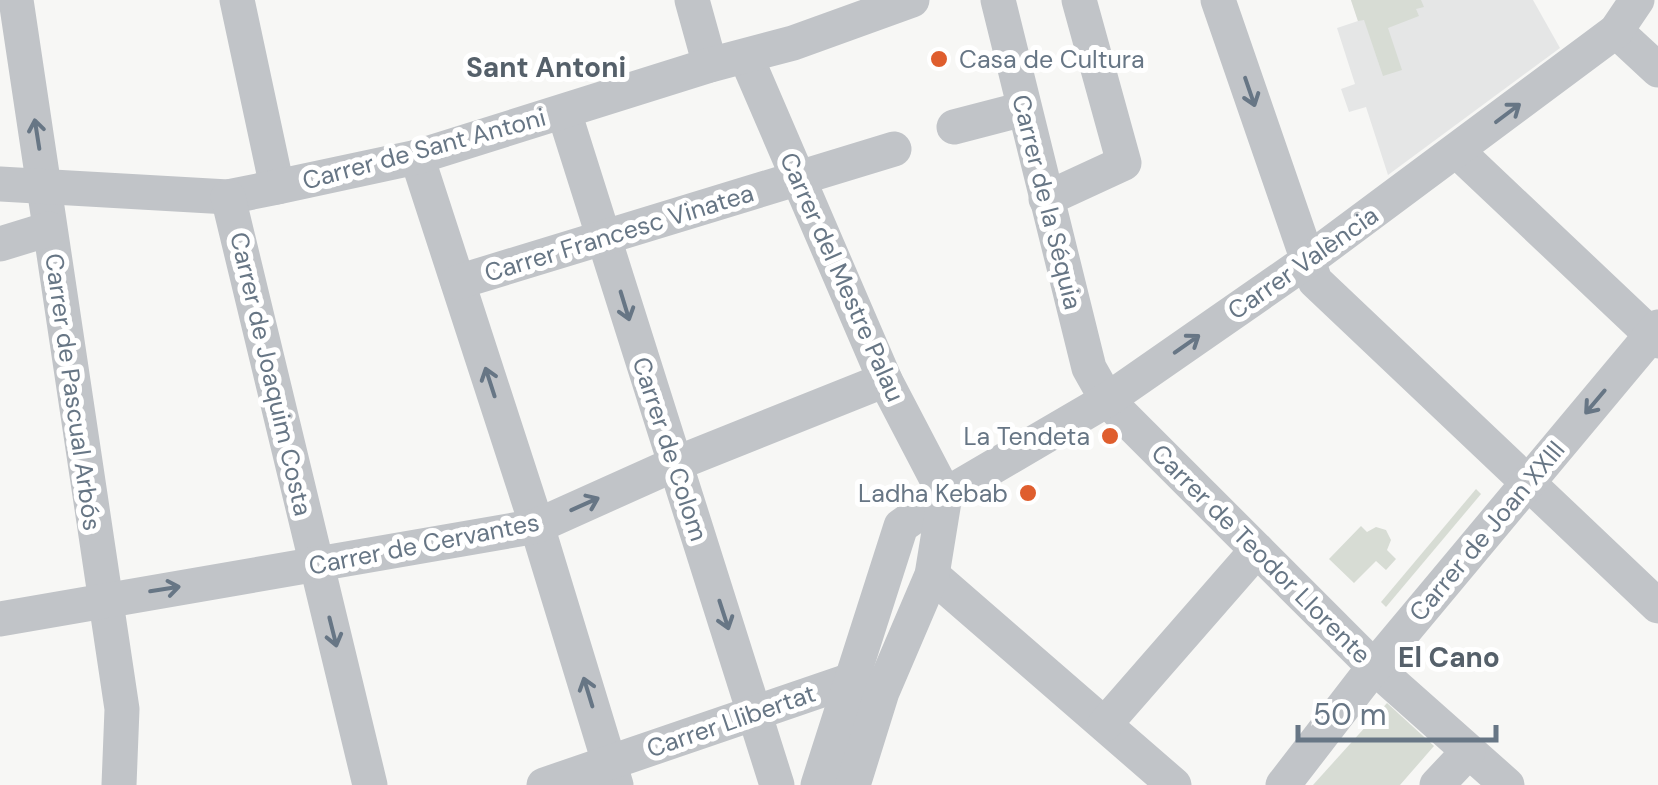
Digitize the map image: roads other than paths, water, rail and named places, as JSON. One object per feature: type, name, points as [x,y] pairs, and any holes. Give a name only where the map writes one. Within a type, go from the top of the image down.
[{"type":"street","name":"Carrer de Pascual Arbós","points":[[16,0],[122,709],[118,785]]},
{"type":"street","points":[[238,0],[277,187]]},
{"type":"street","points":[[692,0],[710,65]]},
{"type":"street","name":"Carrer de la Séquia","points":[[998,0],[1089,368],[1107,400]]},
{"type":"street","points":[[1046,199],[1124,163],[1079,0]]},
{"type":"street","points":[[1218,0],[1315,281],[1658,606]]},
{"type":"street","name":"Carrer València","points":[[818,785],[901,526],[945,495],[1107,400],[1307,262],[1616,30],[1636,0]]},
{"type":"street","name":"Carrer de Sant Antoni","points":[[0,184],[228,197],[417,157],[710,65],[793,44],[894,3]]},
{"type":"street","points":[[1616,30],[1658,70]]},
{"type":"street","name":"Carrer del Mestre Palau","points":[[746,57],[885,380],[945,495]]},
{"type":"street","points":[[954,127],[1022,109]]},
{"type":"street","name":"Carrer de Colom","points":[[564,112],[777,785]]},
{"type":"street","name":"Carrer Francesc Vinatea","points":[[458,282],[894,149]]},
{"type":"street","points":[[1456,152],[1656,334]]},
{"type":"street","points":[[417,157],[613,774]]},
{"type":"street","name":"Carrer de Joaquim Costa","points":[[228,197],[370,785]]},
{"type":"street","points":[[0,244],[49,229]]},
{"type":"street","name":"Carrer de Joan XXIII","points":[[1283,785],[1526,482],[1656,334]]},
{"type":"street","name":"Carrer de Cervantes","points":[[0,619],[537,526],[674,464],[885,380]]},
{"type":"street","name":"Carrer de Teodor Llorente","points":[[1107,400],[1374,667],[1507,785]]},
{"type":"street","points":[[853,785],[882,692],[932,575],[945,495]]},
{"type":"street","points":[[1106,724],[1257,550]]},
{"type":"street","points":[[932,575],[1174,785]]},
{"type":"street","name":"Carrer Llibertat","points":[[544,785],[613,774],[755,713],[850,680]]},
{"type":"street","points":[[1438,785],[1468,752]]},
{"type":"place","name":"Casa de Cultura","points":[[939,59]]},
{"type":"place","name":"La Tendeta","points":[[1110,436]]},
{"type":"place","name":"Ladha Kebab","points":[[1028,493]]},
{"type":"district","name":"Sant Antoni","points":[[546,67]]},
{"type":"district","name":"El Cano","points":[[1449,657]]}]
